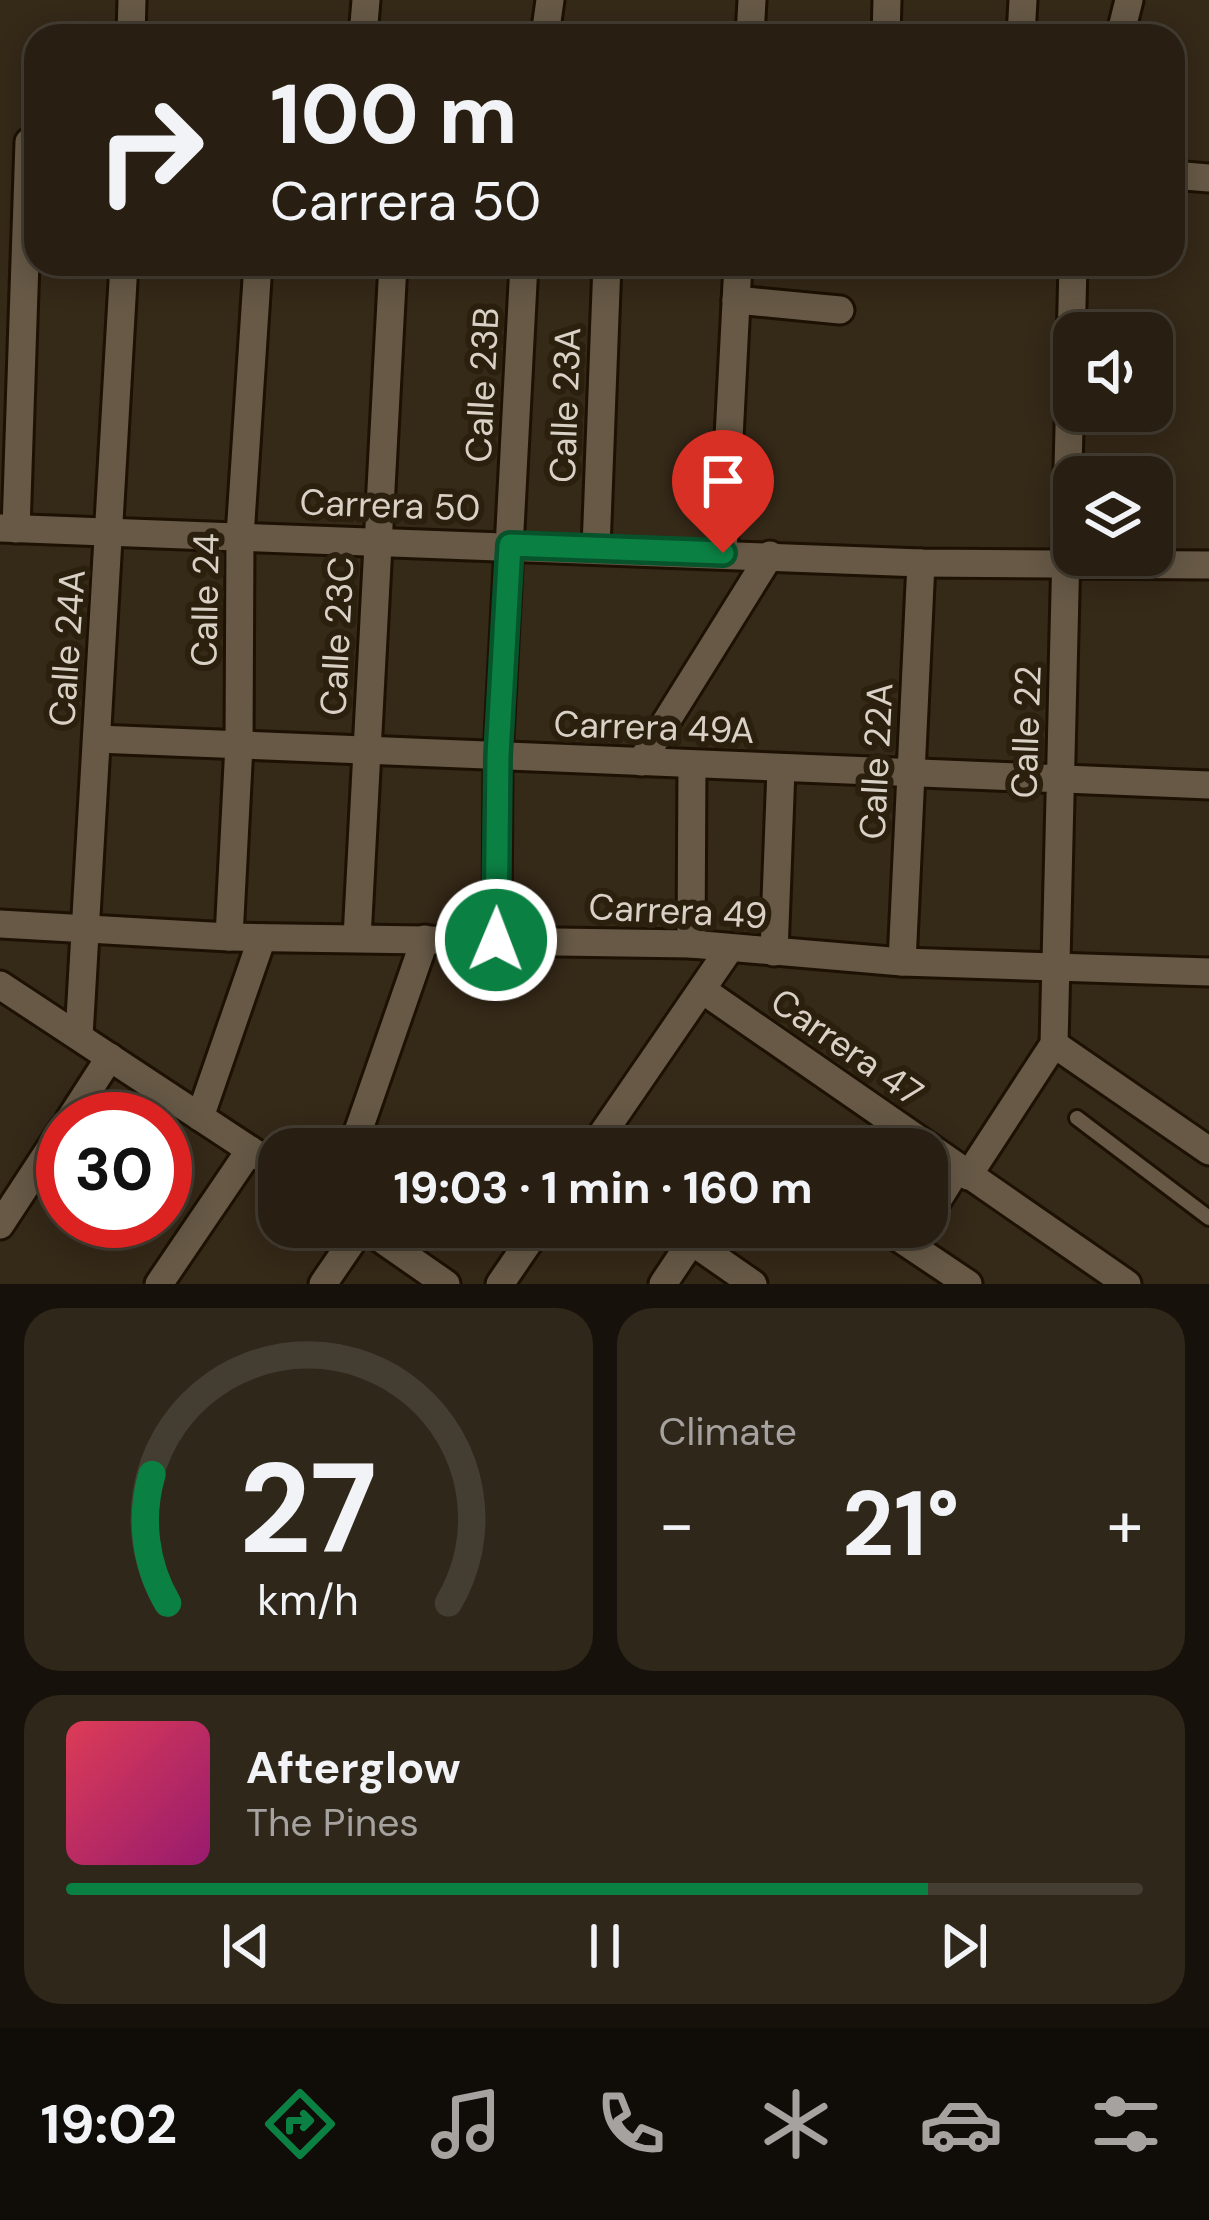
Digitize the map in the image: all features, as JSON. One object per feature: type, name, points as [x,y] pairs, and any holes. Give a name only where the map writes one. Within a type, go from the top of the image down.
[{"type":"street","points":[[8,528],[24,271]]},
{"type":"street","name":"Calle 24A","points":[[79,1036],[123,276]]},
{"type":"street","name":"Calle 24","points":[[229,937],[239,745],[240,536],[257,276]]},
{"type":"street","name":"Calle 23C","points":[[357,938],[392,276]]},
{"type":"street","name":"Calle 23B","points":[[496,940],[498,756],[523,276]]},
{"type":"street","name":"Calle 23A","points":[[596,548],[607,276]]},
{"type":"street","points":[[723,553],[737,276]]},
{"type":"street","name":"Calle 22","points":[[1069,456],[1073,276]]},
{"type":"street","points":[[736,300],[840,310]]},
{"type":"street","name":"Carrera 50","points":[[8,528],[1053,566]]},
{"type":"street","points":[[641,763],[770,555]]},
{"type":"street","name":"Calle 22A","points":[[902,962],[921,563]]},
{"type":"street","name":"Carrera 50","points":[[1173,566],[1209,566]]},
{"type":"street","name":"Calle 22","points":[[1054,1044],[1067,576]]},
{"type":"street","name":"Carrera 49A","points":[[97,739],[1209,785]]},
{"type":"street","points":[[692,764],[692,944]]},
{"type":"street","points":[[774,952],[782,769]]},
{"type":"street","name":"Carrera 49","points":[[0,924],[262,938],[692,944],[902,962],[1209,972]]},
{"type":"street","points":[[200,1117],[262,938]]},
{"type":"street","points":[[359,1128],[424,939]]},
{"type":"street","points":[[607,1128],[730,948]]},
{"type":"street","points":[[0,985],[258,1155]]},
{"type":"street","name":"Carrera 47","points":[[704,991],[1127,1284]]},
{"type":"street","points":[[948,1191],[1054,1044],[1209,1151]]},
{"type":"street","points":[[88,1092],[110,1058]]},
{"type":"street","points":[[160,1284],[250,1150]]},
{"type":"street","points":[[0,1225],[36,1170]]},
{"type":"street","points":[[323,1284],[348,1248]]},
{"type":"street","points":[[394,1248],[446,1284]]},
{"type":"street","points":[[500,1284],[525,1248]]},
{"type":"street","points":[[663,1284],[680,1248]]},
{"type":"street","points":[[708,1248],[753,1284]]},
{"type":"street","points":[[928,1248],[968,1284]]},
{"type":"lane","points":[[1077,1118],[1209,1218]]},
{"type":"route","points":[[496,940],[498,756],[510,545],[723,553]]}]
